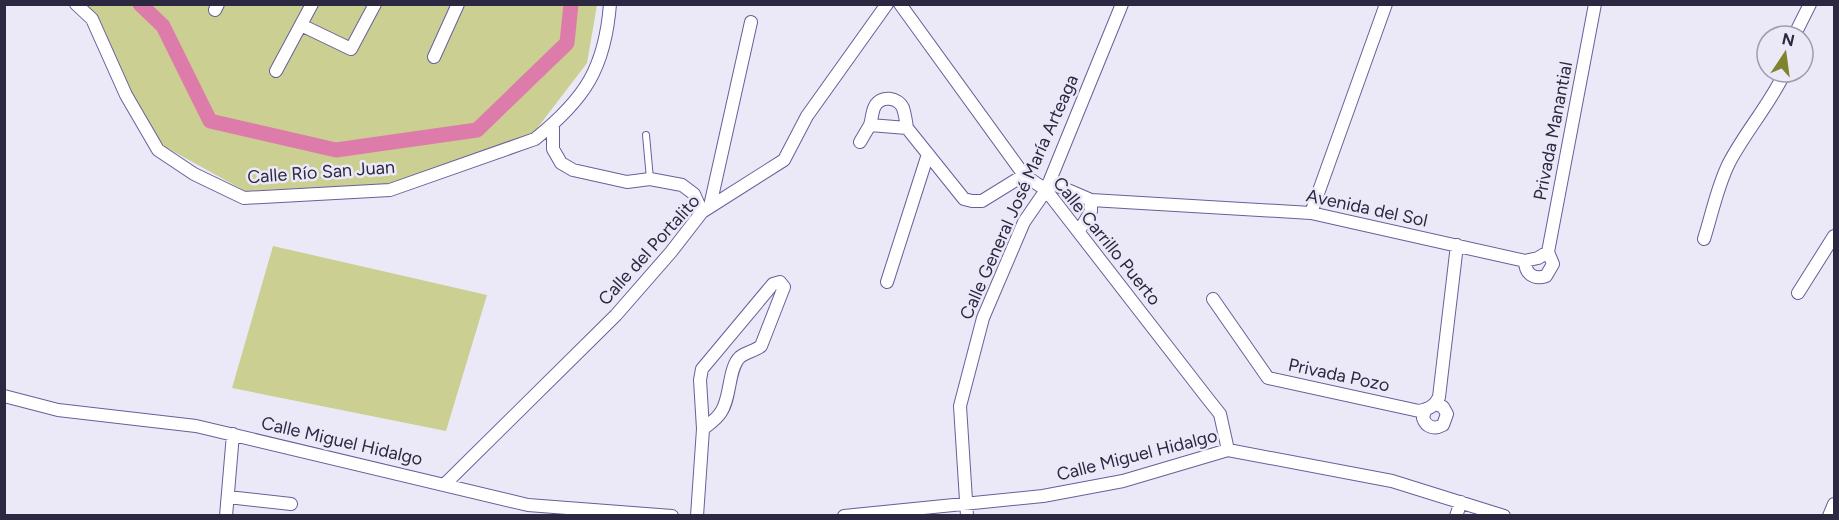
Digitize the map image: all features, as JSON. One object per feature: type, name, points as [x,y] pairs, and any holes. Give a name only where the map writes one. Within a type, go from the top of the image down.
[{"type":"street","name":"Calle Río San Juan","points":[[76,4],[92,19],[126,94],[158,150],[194,174],[244,198],[390,190],[535,139],[553,125],[587,86],[596,70],[608,32],[610,4]]},
{"type":"street","points":[[276,71],[312,4]]},
{"type":"street","points":[[301,25],[351,49],[375,4]]},
{"type":"street","points":[[434,57],[458,4]]},
{"type":"street","name":"Calle del Portalito","points":[[445,484],[616,315],[706,209],[784,160],[807,116],[887,4]]},
{"type":"street","name":"Calle Carrillo Puerto","points":[[900,4],[1024,174],[1047,186],[1220,414],[1228,450]]},
{"type":"street","name":"Calle General José María Arteaga","points":[[967,509],[960,406],[983,318],[1024,222],[1047,186],[1122,4]]},
{"type":"street","points":[[1311,213],[1386,4]]},
{"type":"street","name":"Privada Manantial","points":[[1537,257],[1595,4]]},
{"type":"street","points":[[1800,24],[1810,4]]},
{"type":"street","points":[[706,209],[751,22]]},
{"type":"street","points":[[1704,239],[1729,164],[1779,84]]},
{"type":"street","points":[[860,142],[870,125],[874,107],[881,100],[891,99],[896,100],[903,108],[907,128],[964,199],[982,201],[1024,174]]},
{"type":"street","points":[[553,125],[553,149],[561,163],[573,170],[627,182],[650,179],[682,185],[694,194],[706,209]]},
{"type":"street","points":[[870,125],[907,128]]},
{"type":"street","points":[[887,282],[928,154]]},
{"type":"street","name":"Avenida del Sol","points":[[1047,186],[1091,200],[1311,213],[1457,246],[1537,257]]},
{"type":"street","points":[[1079,231],[1091,211],[1091,200]]},
{"type":"street","points":[[1798,293],[1834,236]]},
{"type":"street","name":"Privada Pozo","points":[[1213,299],[1268,378],[1419,411],[1430,407],[1439,397],[1457,246]]},
{"type":"street","points":[[697,516],[703,429],[700,380],[702,369],[772,284],[780,282],[784,287],[762,346],[741,357],[736,364],[721,413],[703,429]]},
{"type":"street","name":"Calle Miguel Hidalgo","points":[[4,396],[58,410],[196,426],[528,505],[672,516]]},
{"type":"street","points":[[226,516],[232,434]]},
{"type":"street","name":"Calle Miguel Hidalgo","points":[[844,516],[967,509],[1043,496],[1123,481],[1228,450],[1392,481],[1504,516]]},
{"type":"street","points":[[228,497],[291,504]]},
{"type":"street","points":[[1456,516],[1461,502]]},
{"type":"street","points":[[1828,516],[1834,504]]},
{"type":"lane","points":[[646,135],[650,179]]},
{"type":"green space","points":[[84,5],[597,5],[587,63],[532,135],[392,184],[245,191],[160,144],[127,88]]},
{"type":"green space","points":[[273,246],[487,295],[446,431],[232,388]]},
{"type":"waterway","points":[[140,4],[163,26],[210,121],[336,150],[477,130],[567,43],[571,4]]}]
